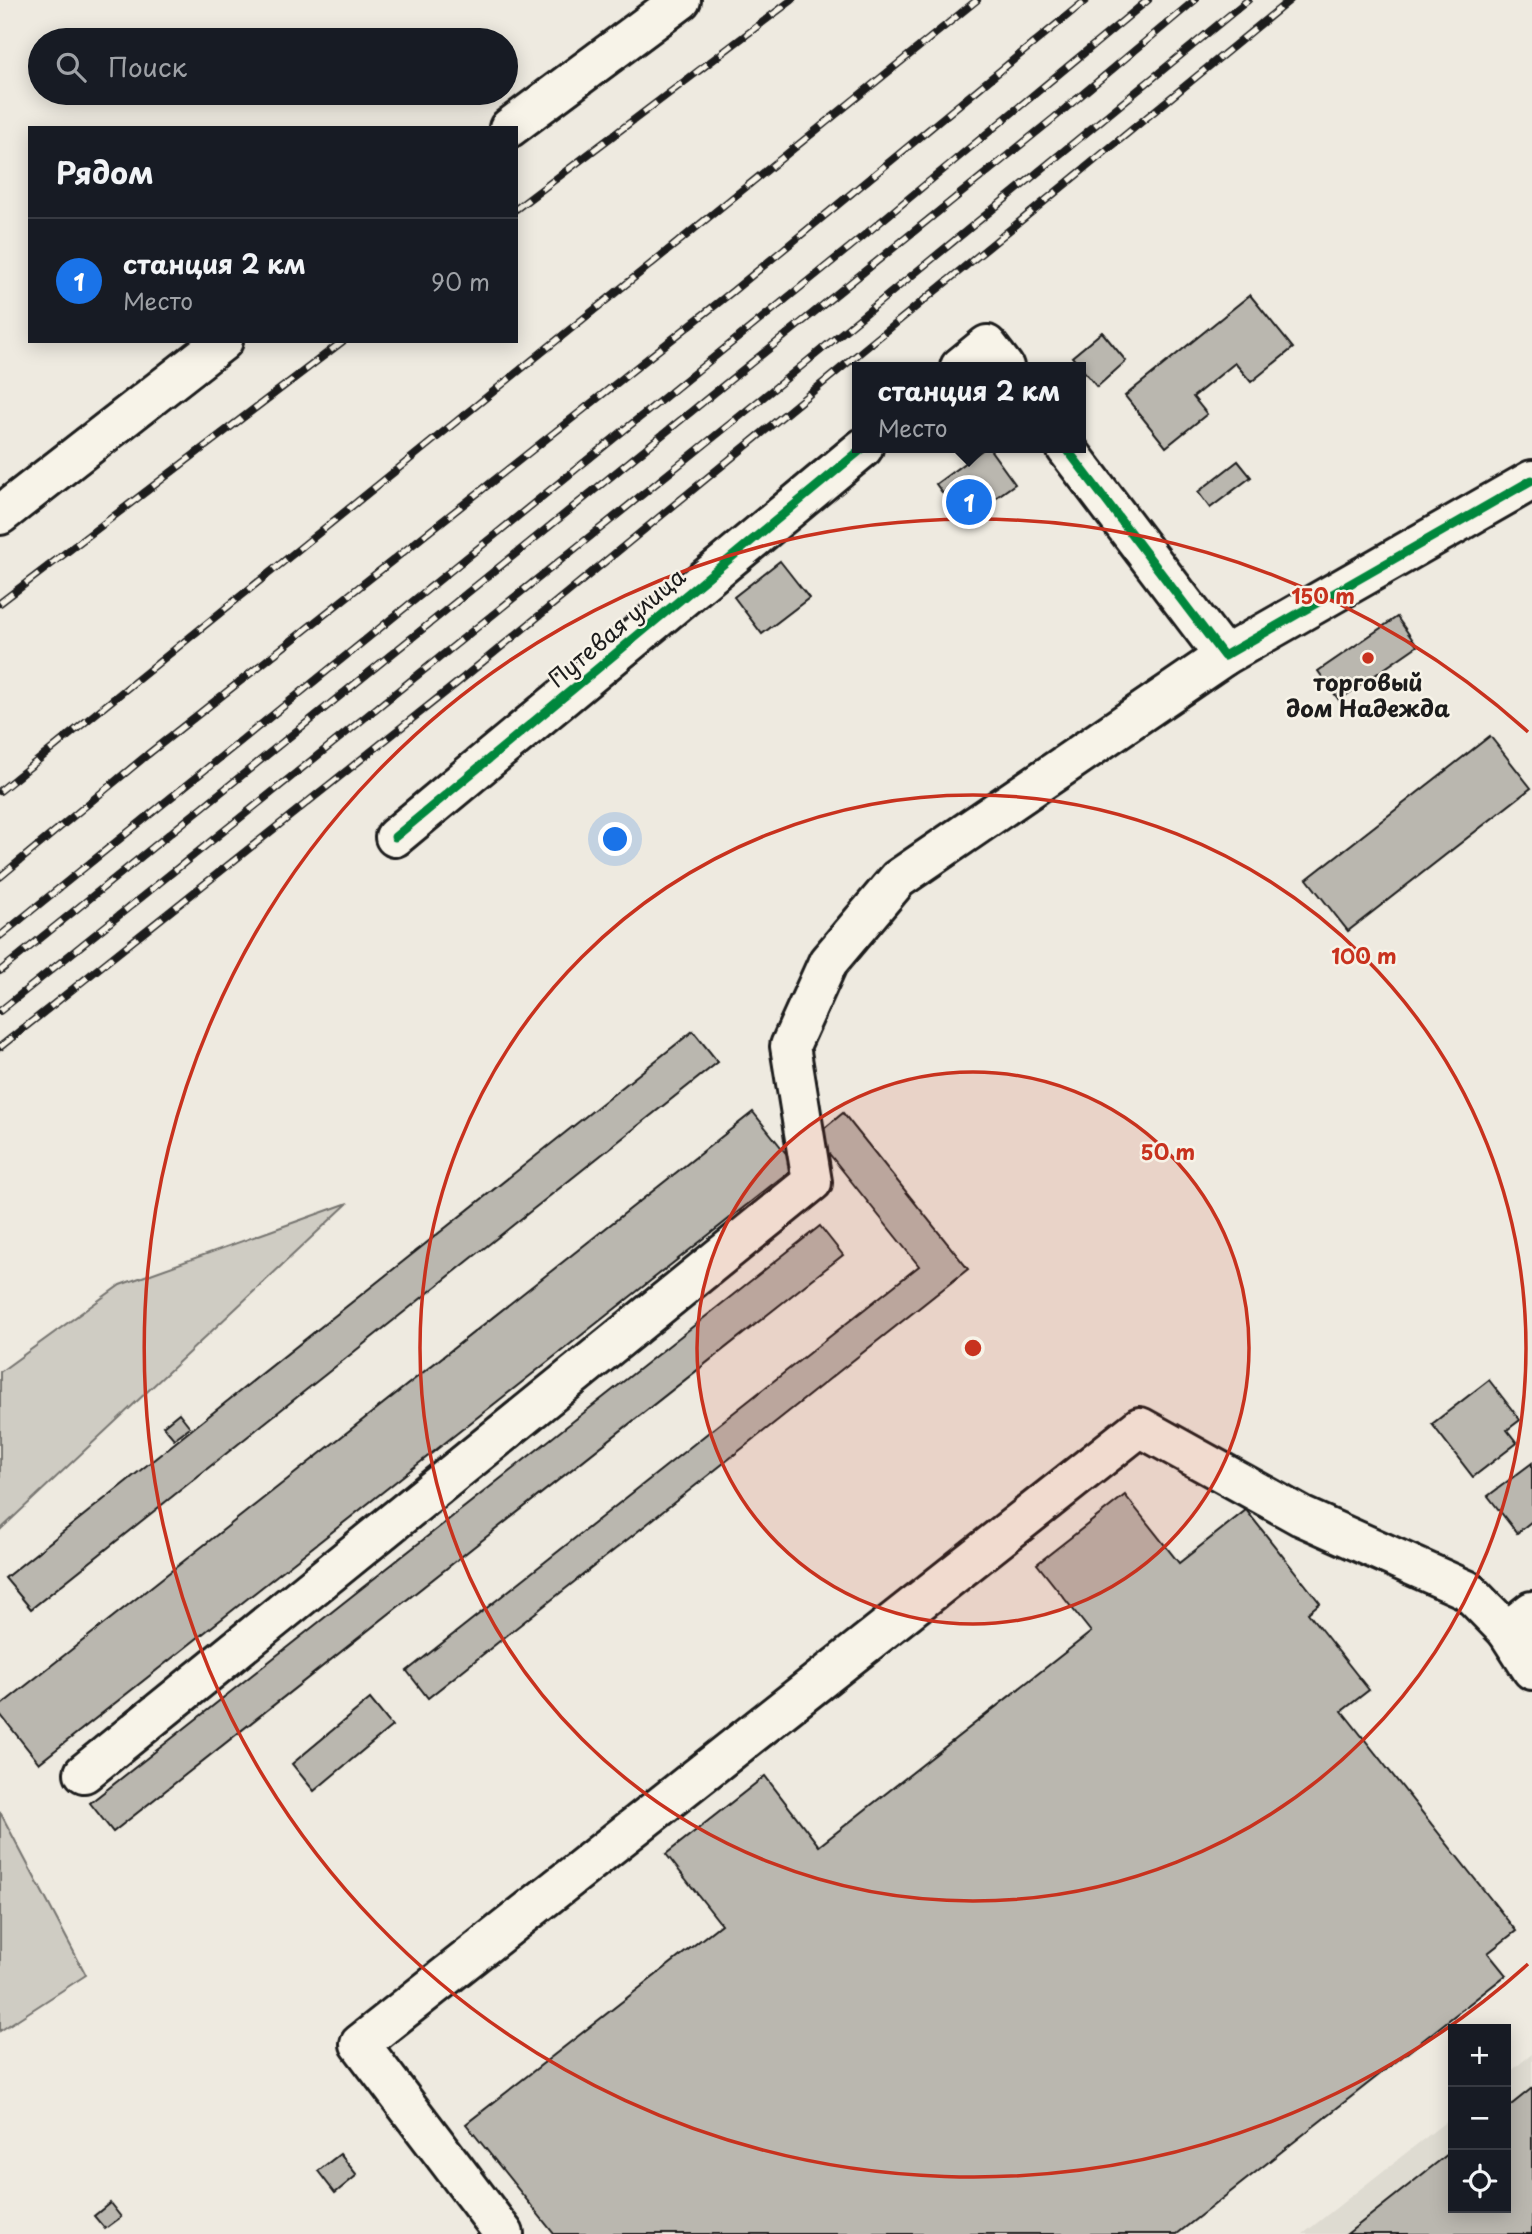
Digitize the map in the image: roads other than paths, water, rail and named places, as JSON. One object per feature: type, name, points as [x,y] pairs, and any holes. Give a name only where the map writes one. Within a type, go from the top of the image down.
[{"type":"street","points":[[512,126],[681,0]]},
{"type":"street","points":[[0,515],[220,343]]},
{"type":"street","points":[[966,362],[987,345],[1000,362]]},
{"type":"street","name":"Путевая улица","points":[[395,837],[857,453]]},
{"type":"street","points":[[1070,453],[1224,656]]},
{"type":"street","points":[[84,1773],[812,1182],[790,1046],[828,962],[898,879],[1224,656],[1532,480]]},
{"type":"street","points":[[504,2234],[360,2044],[1140,1427],[1301,1517],[1467,1590],[1519,1621],[1532,1670]]},
{"type":"railway","points":[[518,207],[792,0]]},
{"type":"railway","points":[[0,791],[977,0]]},
{"type":"railway","points":[[0,877],[147,755],[733,291],[1086,0]]},
{"type":"railway","points":[[0,936],[850,247],[1148,0]]},
{"type":"railway","points":[[0,971],[1054,118],[1195,0]]},
{"type":"railway","points":[[0,1011],[771,391],[1248,0]]},
{"type":"railway","points":[[0,1047],[457,683],[1290,0]]},
{"type":"railway","points":[[0,603],[340,343]]},
{"type":"place","name":"станция 2 км","points":[[969,502]]},
{"type":"place","name":"торговый дом Надежда","points":[[1368,658]]}]
